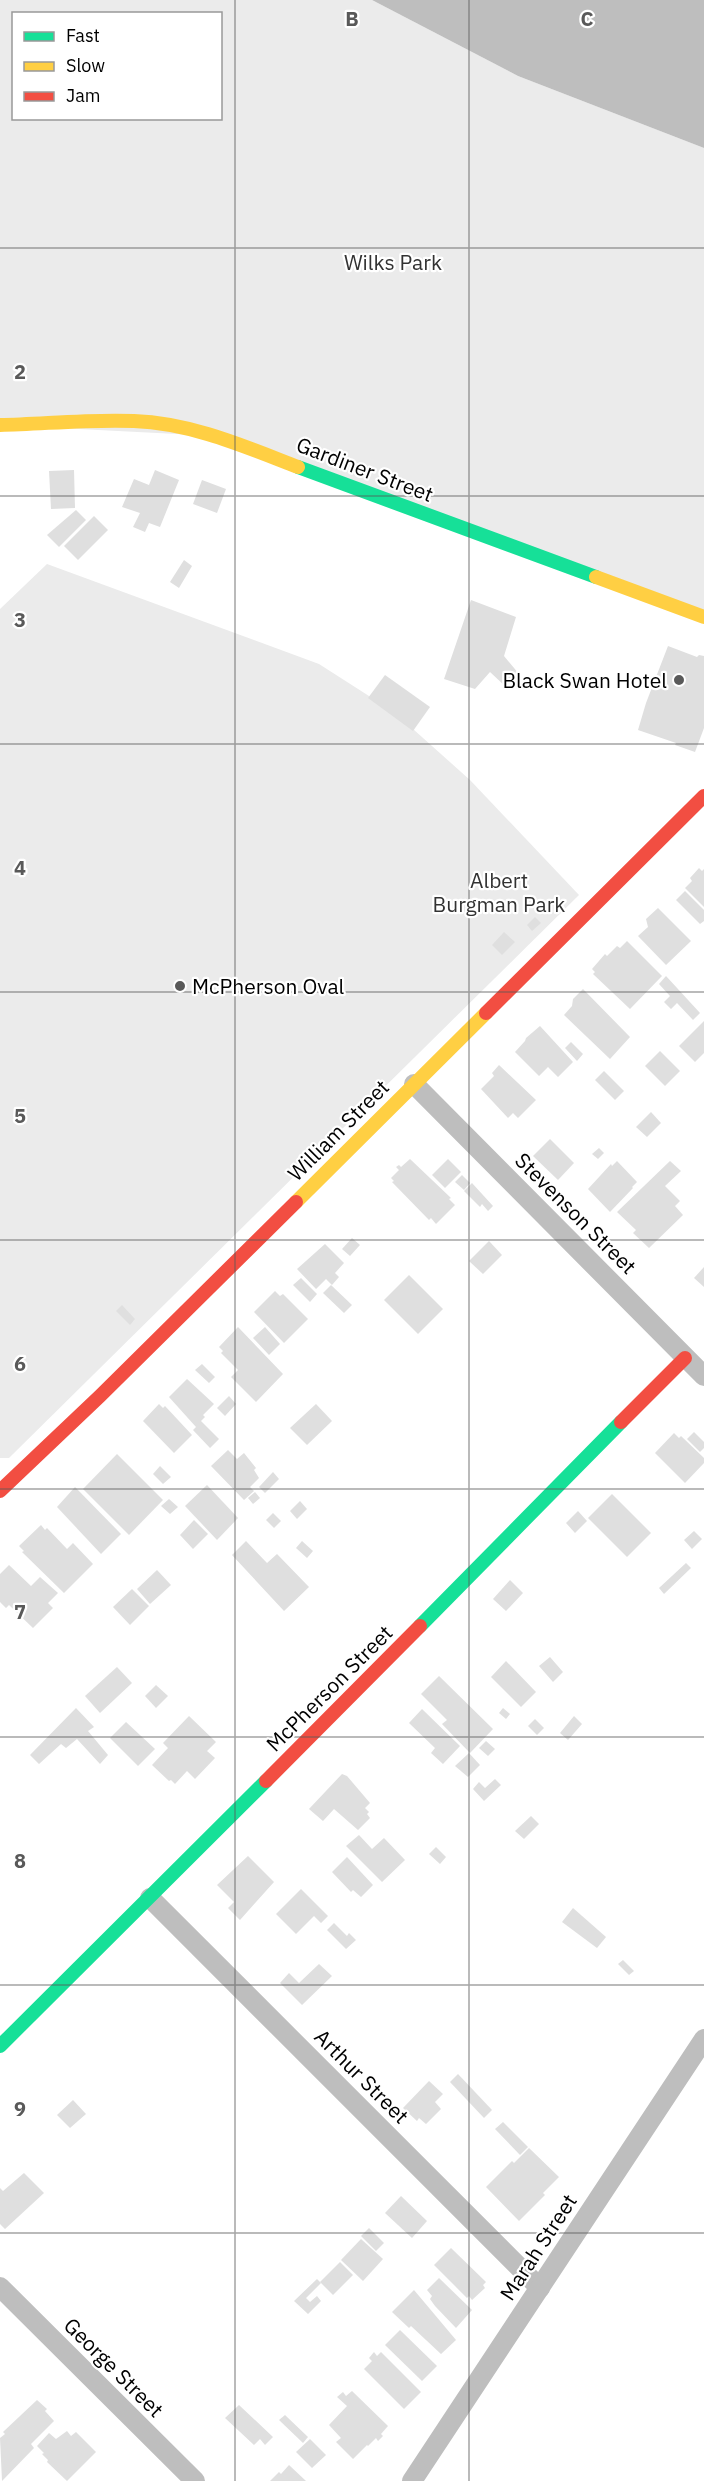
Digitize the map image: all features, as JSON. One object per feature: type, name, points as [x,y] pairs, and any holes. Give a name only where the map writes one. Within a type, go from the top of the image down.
[{"type":"street","name":"Gardiner Street","points":[[0,425],[135,422],[174,426],[216,436],[704,616]]},
{"type":"street","name":"William Street","points":[[0,1491],[100,1396],[704,796]]},
{"type":"street","name":"Stevenson Street","points":[[414,1084],[704,1376]]},
{"type":"street","name":"McPherson Street","points":[[0,2046],[686,1358]]},
{"type":"street","name":"Arthur Street","points":[[150,1898],[540,2288]]},
{"type":"street","name":"Marah Street","points":[[412,2481],[704,2039]]},
{"type":"street","name":"George Street","points":[[0,2287],[195,2481]]},
{"type":"green space","name":"Wilks Park","points":[[0,0],[372,0],[518,76],[704,148],[704,617],[216,436],[0,425]]},
{"type":"green space","name":"McPherson Oval","points":[[47,564],[319,664],[394,712],[470,780],[579,895],[9,1458],[0,1458],[0,609]]},
{"type":"shaded area","points":[[372,0],[704,0],[704,148],[518,76]]},
{"type":"building","points":[[74,470],[75,508],[51,509],[49,471]]},
{"type":"building","points":[[155,470],[179,480],[160,527],[149,523],[145,532],[133,527],[140,513],[122,507],[134,479],[149,485]]},
{"type":"building","points":[[202,480],[226,489],[217,513],[193,504]]},
{"type":"building","points":[[76,510],[86,520],[59,547],[47,535]]},
{"type":"building","points":[[94,516],[108,530],[78,560],[64,546]]},
{"type":"building","points":[[184,560],[192,566],[179,588],[170,582]]},
{"type":"building","points":[[471,600],[516,617],[504,656],[519,674],[506,687],[490,672],[475,689],[444,679]]},
{"type":"building","name":"Black Swan Hotel","points":[[668,646],[697,657],[704,656],[704,728],[695,752],[638,730]]},
{"type":"building","points":[[385,675],[430,707],[413,731],[368,698]]},
{"type":"building","points":[[699,868],[702,871],[704,869],[704,907],[685,888]]},
{"type":"building","points":[[685,891],[704,910],[704,921],[700,924],[676,900]]},
{"type":"building","points":[[658,908],[691,941],[666,965],[638,936],[648,927],[646,919]]},
{"type":"building","points":[[535,917],[541,923],[532,931],[527,925]]},
{"type":"building","points":[[504,932],[515,942],[502,955],[492,945]]},
{"type":"building","points":[[627,941],[662,976],[630,1009],[593,974],[595,972],[592,969],[605,954],[607,956],[617,946],[620,948]]},
{"type":"building","points":[[666,976],[700,1013],[693,1020],[677,1003],[671,1009],[664,1002],[670,996],[659,984]]},
{"type":"building","points":[[583,989],[630,1037],[610,1059],[564,1015],[572,1006],[573,999]]},
{"type":"building","points":[[704,1021],[704,1053],[695,1062],[679,1046]]},
{"type":"building","points":[[540,1026],[573,1062],[558,1077],[548,1067],[539,1076],[515,1052]]},
{"type":"building","points":[[571,1042],[583,1054],[577,1061],[565,1048]]},
{"type":"building","points":[[660,1051],[680,1071],[665,1086],[645,1066]]},
{"type":"building","points":[[499,1065],[536,1100],[518,1118],[513,1113],[508,1118],[481,1089],[494,1076],[492,1073]]},
{"type":"building","points":[[604,1071],[624,1091],[615,1100],[595,1080]]},
{"type":"building","points":[[651,1112],[661,1123],[647,1137],[636,1127]]},
{"type":"building","points":[[550,1139],[574,1163],[558,1180],[533,1156]]},
{"type":"building","points":[[599,1148],[604,1153],[598,1159],[592,1154]]},
{"type":"building","points":[[410,1159],[451,1198],[449,1199],[455,1205],[436,1224],[431,1218],[429,1220],[392,1182],[394,1181],[391,1178],[399,1170],[396,1167],[399,1165],[401,1167]]},
{"type":"building","points":[[448,1159],[461,1172],[445,1188],[432,1175]]},
{"type":"building","points":[[617,1161],[637,1182],[610,1212],[588,1189],[611,1164],[612,1166]]},
{"type":"building","points":[[670,1161],[681,1171],[665,1186],[680,1201],[675,1206],[683,1215],[649,1248],[633,1233],[636,1230],[617,1212]]},
{"type":"building","points":[[462,1175],[470,1183],[464,1190],[455,1182]]},
{"type":"building","points":[[472,1183],[493,1206],[488,1211],[482,1204],[480,1207],[464,1191]]},
{"type":"building","points":[[352,1238],[360,1245],[350,1256],[342,1249]]},
{"type":"building","points":[[489,1241],[502,1255],[483,1274],[469,1261]]},
{"type":"building","points":[[325,1244],[344,1263],[335,1273],[339,1277],[332,1285],[326,1279],[316,1289],[297,1269]]},
{"type":"building","points":[[704,1267],[704,1287],[694,1278]]},
{"type":"building","points":[[409,1275],[443,1309],[418,1334],[384,1300]]},
{"type":"building","points":[[301,1278],[317,1294],[310,1302],[293,1285]]},
{"type":"building","points":[[331,1285],[352,1305],[344,1313],[323,1293]]},
{"type":"building","points":[[275,1291],[280,1296],[283,1294],[308,1319],[284,1343],[254,1312]]},
{"type":"building","points":[[122,1305],[135,1319],[130,1325],[116,1311]]},
{"type":"building","points":[[238,1327],[283,1374],[256,1402],[231,1377],[238,1370],[221,1353],[223,1351],[219,1347]]},
{"type":"building","points":[[265,1327],[280,1344],[269,1355],[253,1338]]},
{"type":"building","points":[[202,1364],[215,1377],[209,1383],[195,1370]]},
{"type":"building","points":[[187,1379],[214,1404],[203,1415],[205,1417],[201,1421],[219,1439],[210,1448],[193,1430],[196,1427],[169,1397]]},
{"type":"building","points":[[229,1396],[236,1404],[225,1416],[217,1408]]},
{"type":"building","points":[[159,1404],[163,1408],[165,1406],[192,1435],[174,1453],[143,1421]]},
{"type":"building","points":[[316,1404],[332,1421],[307,1445],[290,1428]]},
{"type":"building","points":[[694,1432],[704,1442],[704,1448],[700,1452],[687,1439]]},
{"type":"building","points":[[674,1433],[679,1438],[681,1436],[704,1458],[704,1463],[685,1483],[655,1453]]},
{"type":"building","points":[[228,1450],[237,1459],[244,1453],[256,1468],[254,1470],[259,1478],[250,1487],[254,1491],[244,1500],[211,1466]]},
{"type":"building","points":[[117,1454],[163,1500],[129,1535],[83,1489]]},
{"type":"building","points":[[160,1466],[171,1477],[163,1484],[153,1474]]},
{"type":"building","points":[[273,1472],[279,1479],[265,1493],[259,1487]]},
{"type":"building","points":[[207,1485],[238,1518],[217,1540],[185,1506]]},
{"type":"building","points":[[75,1487],[121,1534],[101,1554],[57,1507]]},
{"type":"building","points":[[255,1492],[260,1498],[253,1504],[248,1498]]},
{"type":"building","points":[[612,1494],[651,1533],[627,1557],[588,1518]]},
{"type":"building","points":[[169,1499],[178,1507],[170,1514],[161,1506]]},
{"type":"building","points":[[300,1501],[307,1509],[297,1519],[290,1511]]},
{"type":"building","points":[[578,1511],[587,1521],[575,1533],[566,1523]]},
{"type":"building","points":[[273,1513],[281,1521],[274,1528],[266,1520]]},
{"type":"building","points":[[194,1520],[208,1534],[193,1549],[180,1535]]},
{"type":"building","points":[[41,1525],[45,1530],[47,1528],[67,1549],[73,1543],[93,1564],[64,1593],[22,1552],[24,1551],[19,1546]]},
{"type":"building","points":[[694,1531],[702,1539],[692,1549],[684,1540]]},
{"type":"building","points":[[246,1541],[267,1563],[277,1554],[309,1587],[284,1611],[232,1555]]},
{"type":"building","points":[[302,1541],[313,1551],[307,1558],[296,1548]]},
{"type":"building","points":[[686,1563],[691,1568],[664,1594],[659,1588]]},
{"type":"building","points":[[9,1565],[31,1586],[40,1577],[58,1593],[48,1603],[53,1608],[33,1628],[9,1605],[6,1608],[0,1602],[0,1574]]},
{"type":"building","points":[[157,1570],[171,1585],[150,1604],[137,1589]]},
{"type":"building","points":[[510,1580],[523,1593],[506,1611],[493,1599]]},
{"type":"building","points":[[132,1589],[149,1606],[130,1625],[113,1607]]},
{"type":"building","points":[[550,1657],[563,1672],[553,1682],[539,1666]]},
{"type":"building","points":[[506,1661],[536,1692],[521,1707],[491,1677]]},
{"type":"building","points":[[117,1667],[132,1683],[100,1713],[85,1696]]},
{"type":"building","points":[[439,1676],[493,1729],[470,1753],[442,1724],[447,1720],[421,1694]]},
{"type":"building","points":[[156,1685],[168,1696],[156,1708],[145,1696]]},
{"type":"building","points":[[76,1708],[94,1727],[88,1731],[108,1755],[100,1764],[77,1739],[66,1748],[61,1744],[39,1764],[30,1755]]},
{"type":"building","points":[[503,1708],[510,1714],[506,1719],[499,1713]]},
{"type":"building","points":[[422,1709],[460,1746],[443,1764],[431,1753],[435,1748],[409,1723]]},
{"type":"building","points":[[189,1716],[216,1742],[207,1751],[215,1758],[195,1779],[187,1771],[175,1784],[152,1765],[168,1748],[163,1743]]},
{"type":"building","points":[[574,1716],[582,1724],[568,1740],[560,1733]]},
{"type":"building","points":[[535,1719],[544,1728],[537,1735],[528,1726]]},
{"type":"building","points":[[126,1722],[155,1749],[138,1766],[110,1738]]},
{"type":"building","points":[[486,1741],[495,1749],[488,1756],[479,1748]]},
{"type":"building","points":[[469,1753],[480,1765],[468,1777],[455,1766]]},
{"type":"building","points":[[342,1774],[347,1776],[370,1803],[365,1808],[370,1818],[358,1830],[334,1809],[323,1821],[309,1809]]},
{"type":"building","points":[[495,1779],[501,1785],[484,1801],[473,1789],[479,1782],[485,1788]]},
{"type":"building","points":[[531,1816],[539,1824],[524,1839],[515,1831]]},
{"type":"building","points":[[359,1835],[372,1849],[384,1838],[405,1860],[382,1882],[346,1846]]},
{"type":"building","points":[[436,1847],[446,1857],[440,1864],[429,1854]]},
{"type":"building","points":[[248,1856],[274,1882],[240,1920],[228,1908],[234,1902],[217,1885]]},
{"type":"building","points":[[347,1857],[373,1885],[361,1897],[353,1890],[351,1892],[332,1872]]},
{"type":"building","points":[[301,1889],[328,1916],[321,1923],[314,1916],[296,1934],[276,1914]]},
{"type":"building","points":[[573,1908],[606,1937],[597,1948],[562,1922]]},
{"type":"building","points":[[334,1923],[347,1936],[349,1933],[356,1940],[346,1949],[327,1930]]},
{"type":"building","points":[[623,1960],[634,1971],[629,1975],[618,1964]]},
{"type":"building","points":[[319,1964],[332,1976],[302,2005],[280,1983],[289,1973],[299,1983]]},
{"type":"building","points":[[458,2074],[492,2110],[484,2118],[450,2082]]},
{"type":"building","points":[[429,2081],[443,2094],[435,2102],[441,2109],[426,2124],[419,2118],[417,2121],[403,2108]]},
{"type":"building","points":[[73,2100],[86,2114],[70,2128],[57,2115]]},
{"type":"building","points":[[503,2122],[528,2147],[520,2155],[495,2129]]},
{"type":"building","points":[[529,2148],[559,2177],[519,2221],[486,2187]]},
{"type":"building","points":[[24,2173],[44,2193],[5,2229],[0,2224],[0,2188],[3,2191]]},
{"type":"building","points":[[401,2196],[427,2221],[412,2238],[385,2213]]},
{"type":"building","points":[[369,2228],[384,2243],[376,2251],[361,2236]]},
{"type":"building","points":[[361,2239],[383,2259],[363,2281],[341,2260]]},
{"type":"building","points":[[451,2248],[486,2282],[483,2285],[485,2288],[472,2300],[469,2296],[467,2298],[434,2265]]},
{"type":"building","points":[[340,2262],[353,2275],[333,2295],[320,2282]]},
{"type":"building","points":[[439,2278],[472,2310],[456,2328],[430,2299],[432,2296],[427,2290]]},
{"type":"building","points":[[317,2279],[321,2283],[306,2298],[310,2302],[317,2296],[321,2301],[308,2314],[294,2301]]},
{"type":"building","points":[[414,2290],[456,2340],[441,2354],[392,2312]]},
{"type":"building","points":[[400,2330],[437,2366],[422,2381],[385,2345]]},
{"type":"building","points":[[374,2352],[377,2356],[381,2352],[421,2392],[404,2409],[364,2369],[372,2361],[369,2358]]},
{"type":"building","points":[[352,2391],[388,2426],[378,2441],[376,2438],[353,2459],[336,2442],[341,2438],[329,2425],[347,2406],[337,2397],[343,2392],[346,2396]]},
{"type":"building","points":[[37,2400],[47,2409],[45,2411],[54,2421],[31,2444],[34,2448],[2,2481],[0,2438],[5,2434],[3,2432]]},
{"type":"building","points":[[239,2405],[273,2437],[265,2445],[260,2439],[254,2445],[225,2418]]},
{"type":"building","points":[[285,2415],[308,2437],[303,2443],[279,2420]]},
{"type":"building","points":[[67,2431],[71,2436],[76,2432],[96,2452],[67,2481],[47,2462],[48,2460],[42,2454],[44,2453],[37,2446],[49,2433],[56,2439]]},
{"type":"building","points":[[310,2439],[326,2455],[312,2468],[296,2452]]},
{"type":"building","points":[[289,2465],[306,2481],[270,2481],[279,2472],[281,2474]]},
{"type":"traffic: fast","points":[[298,467],[596,577]]},
{"type":"traffic: fast","points":[[420,1626],[621,1422]]},
{"type":"traffic: fast","points":[[0,2046],[266,1781]]},
{"type":"traffic: slow","points":[[0,425],[101,421],[156,423],[218,437],[298,467]]},
{"type":"traffic: slow","points":[[596,577],[704,617]]},
{"type":"traffic: slow","points":[[296,1202],[486,1013]]},
{"type":"traffic: jam","points":[[486,1013],[704,796]]},
{"type":"traffic: jam","points":[[0,1491],[100,1396],[296,1202]]},
{"type":"traffic: jam","points":[[621,1422],[685,1358]]},
{"type":"traffic: jam","points":[[266,1781],[420,1626]]},
{"type":"place","name":"Black Swan Hotel","points":[[679,680]]},
{"type":"place","name":"McPherson Oval","points":[[180,986]]},
{"type":"park label","name":"Albert Burgman Park","points":[[499,892]]}]
